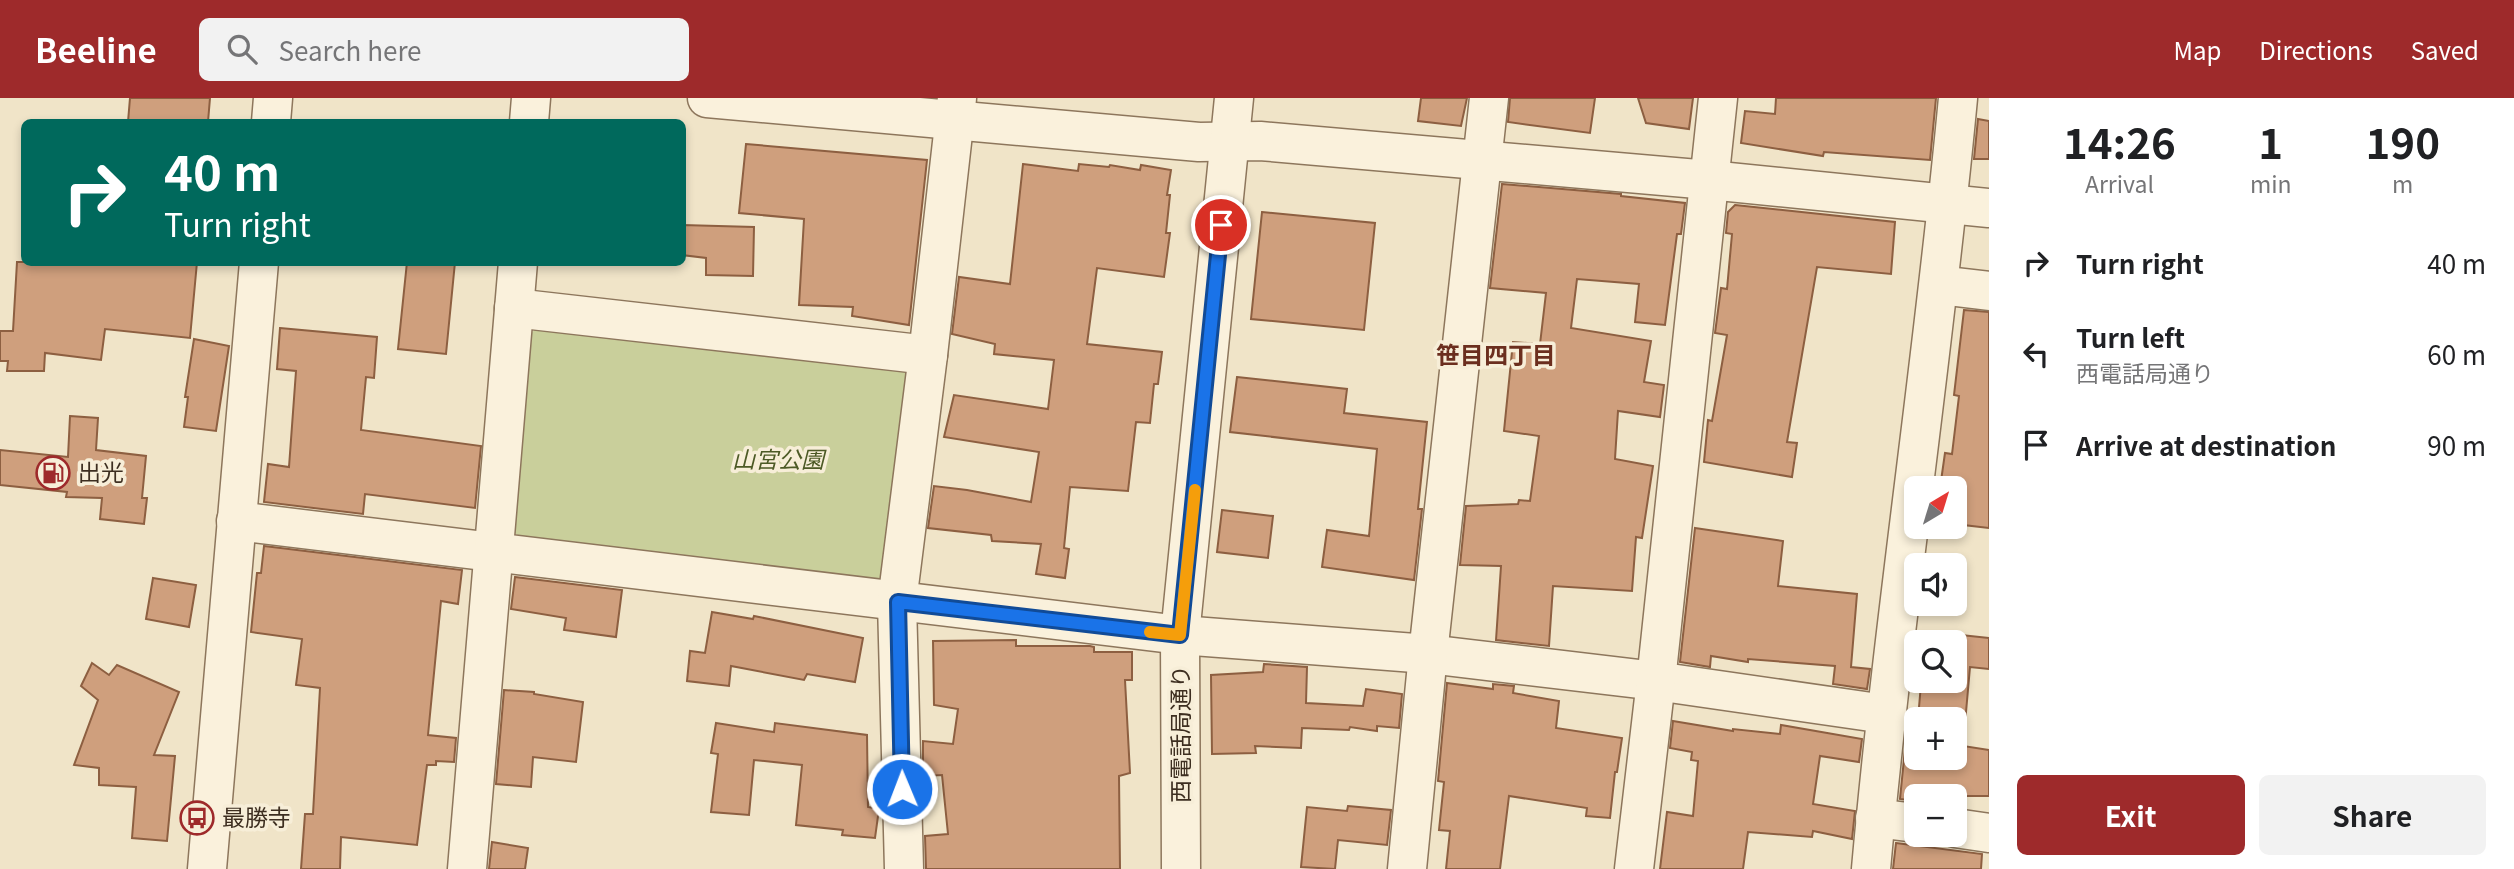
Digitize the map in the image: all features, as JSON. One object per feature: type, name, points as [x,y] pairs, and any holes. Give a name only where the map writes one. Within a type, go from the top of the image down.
[{"type":"street","points":[[271,119],[273,98]]},
{"type":"street","points":[[529,119],[531,98]]},
{"type":"street","points":[[707,98],[956,109],[1199,142],[1260,141],[1709,180],[1989,208]]},
{"type":"street","name":"西電話局通り","points":[[1181,869],[1180,635],[1234,98]]},
{"type":"street","points":[[1408,869],[1427,654],[1489,98]]},
{"type":"street","points":[[1634,869],[1657,681],[1718,98]]},
{"type":"street","points":[[1871,869],[1885,714],[1939,285],[1958,98]]},
{"type":"street","points":[[904,869],[898,602],[956,109]]},
{"type":"street","points":[[207,869],[259,266]]},
{"type":"street","points":[[467,869],[518,266]]},
{"type":"street","points":[[1939,285],[1989,291]]},
{"type":"street","points":[[514,308],[928,355]]},
{"type":"street","points":[[236,521],[1180,635],[1427,654],[1657,681],[1885,714]]},
{"type":"street","points":[[1875,818],[1904,822]]},
{"type":"street","points":[[1967,830],[1989,833]]},
{"type":"green space","name":"山宮公園","points":[[538,326],[911,371],[886,574],[875,585],[528,541],[511,531],[526,339]]},
{"type":"building","points":[[130,98],[210,98],[208,119],[128,119]]},
{"type":"building","points":[[1421,98],[1467,98],[1461,126],[1418,121]]},
{"type":"building","points":[[1510,98],[1595,98],[1590,133],[1508,122]]},
{"type":"building","points":[[1638,98],[1693,98],[1689,129],[1646,123]]},
{"type":"building","points":[[1776,98],[1936,98],[1930,160],[1824,152],[1823,156],[1741,143],[1745,111],[1775,114]]},
{"type":"building","points":[[1978,119],[1989,121],[1989,159],[1974,159]]},
{"type":"building","points":[[746,144],[927,160],[909,325],[852,316],[853,307],[799,305],[804,219],[739,213]]},
{"type":"building","points":[[1023,164],[1078,171],[1079,164],[1140,170],[1141,165],[1171,170],[1166,233],[1170,233],[1164,277],[1097,268],[1087,344],[1162,352],[1158,384],[1154,384],[1150,423],[1136,422],[1128,491],[1070,487],[1064,548],[1069,549],[1065,578],[1036,574],[1041,544],[992,541],[991,535],[928,528],[934,486],[1031,502],[1039,452],[944,437],[954,395],[1048,409],[1054,360],[994,354],[995,344],[952,334],[959,277],[1010,284]]},
{"type":"building","points":[[1502,184],[1621,194],[1685,203],[1681,234],[1677,234],[1665,325],[1635,322],[1639,284],[1577,279],[1571,328],[1651,341],[1644,382],[1664,385],[1660,417],[1618,411],[1615,459],[1653,466],[1642,538],[1636,537],[1632,591],[1553,586],[1549,646],[1496,640],[1501,566],[1460,565],[1466,506],[1530,501],[1539,436],[1504,431],[1513,342],[1540,344],[1546,293],[1490,288]]},
{"type":"building","points":[[1735,205],[1895,222],[1891,274],[1817,267],[1787,442],[1797,443],[1792,477],[1704,462],[1708,420],[1712,421],[1727,335],[1715,333],[1721,288],[1727,289],[1732,234],[1726,233],[1728,212]]},
{"type":"building","points":[[1262,212],[1375,223],[1364,330],[1251,319]]},
{"type":"building","points":[[686,225],[754,227],[753,276],[706,275],[706,258],[686,256]]},
{"type":"building","points":[[17,262],[21,262],[21,266],[197,266],[190,338],[105,329],[101,360],[45,353],[44,371],[7,371],[8,361],[0,361],[0,331],[13,331]]},
{"type":"building","points":[[407,266],[455,266],[446,354],[398,349]]},
{"type":"building","points":[[1964,310],[1989,312],[1989,528],[1967,525],[1967,476],[1942,476],[1945,453],[1952,454],[1959,396],[1954,395]]},
{"type":"building","points":[[280,328],[377,337],[374,378],[366,377],[361,430],[481,446],[475,508],[365,494],[363,514],[264,502],[268,464],[289,467],[296,371],[277,369]]},
{"type":"building","points":[[194,339],[229,346],[216,431],[184,427],[188,397],[185,397]]},
{"type":"building","points":[[1237,377],[1347,389],[1344,413],[1427,422],[1418,509],[1422,509],[1414,580],[1322,567],[1327,530],[1369,536],[1377,449],[1230,432]]},
{"type":"building","points":[[70,416],[98,418],[96,450],[146,456],[142,498],[147,498],[144,524],[100,519],[102,498],[66,497],[67,492],[0,485],[0,450],[68,457]]},
{"type":"building","points":[[1222,510],[1273,516],[1268,558],[1217,552]]},
{"type":"building","points":[[1695,528],[1783,541],[1778,586],[1857,594],[1851,667],[1870,669],[1867,689],[1833,684],[1835,666],[1748,659],[1748,662],[1711,656],[1710,667],[1680,662]]},
{"type":"building","points":[[264,546],[462,570],[458,604],[441,601],[428,735],[456,738],[454,762],[436,761],[436,765],[427,765],[417,845],[341,837],[340,869],[301,869],[305,814],[313,814],[320,688],[296,685],[302,639],[251,632],[257,573],[261,573]]},
{"type":"building","points":[[515,577],[622,590],[616,637],[564,630],[566,618],[511,609]]},
{"type":"building","points":[[153,578],[196,585],[189,627],[146,619]]},
{"type":"building","points":[[712,612],[753,619],[754,616],[863,638],[855,682],[807,674],[804,680],[731,666],[729,686],[687,681],[690,651],[705,653]]},
{"type":"building","points":[[1967,636],[1989,638],[1989,669],[1970,667],[1966,707],[1919,707],[1920,693],[1967,693]]},
{"type":"building","points":[[1016,640],[1016,646],[1090,646],[1094,647],[1094,652],[1132,652],[1132,680],[1125,680],[1130,773],[1119,776],[1120,869],[926,869],[925,836],[948,834],[942,775],[923,776],[923,741],[953,744],[958,709],[934,705],[933,641]]},
{"type":"building","points":[[92,663],[109,675],[117,665],[179,692],[154,755],[175,756],[167,841],[132,838],[136,787],[99,785],[99,768],[74,765],[98,700],[81,686]]},
{"type":"building","points":[[1264,664],[1307,667],[1306,703],[1363,706],[1366,689],[1402,694],[1399,728],[1377,726],[1377,731],[1350,727],[1349,730],[1302,728],[1301,748],[1255,746],[1256,753],[1212,754],[1211,675],[1263,672]]},
{"type":"building","points":[[1447,683],[1493,689],[1493,684],[1514,686],[1513,693],[1559,701],[1556,728],[1622,738],[1610,818],[1586,816],[1587,808],[1509,796],[1500,869],[1446,869],[1450,831],[1439,830],[1444,782],[1438,781]]},
{"type":"building","points":[[504,690],[534,692],[583,702],[576,762],[533,757],[531,787],[496,784]]},
{"type":"building","points":[[1673,721],[1733,731],[1780,734],[1781,725],[1862,739],[1859,762],[1820,756],[1813,804],[1855,811],[1852,839],[1813,831],[1812,837],[1748,832],[1743,869],[1660,869],[1667,812],[1693,816],[1698,761],[1691,760],[1692,752],[1670,748]]},
{"type":"building","points":[[716,723],[774,732],[775,723],[867,735],[868,807],[879,809],[875,838],[842,835],[843,830],[796,825],[802,765],[754,760],[749,815],[711,812],[718,754],[711,753]]},
{"type":"building","points":[[1967,747],[1989,750],[1989,796],[1967,796],[1967,784],[1904,784],[1904,800],[1900,799],[1904,759],[1904,770],[1967,770]]},
{"type":"building","points":[[1348,806],[1391,810],[1387,845],[1338,840],[1335,869],[1301,867],[1307,807],[1347,811]]},
{"type":"building","points":[[492,842],[528,848],[525,869],[489,869]]},
{"type":"building","points":[[1896,843],[1904,844],[1904,847],[1982,854],[1981,869],[1893,869]]},
{"type":"slow traffic","points":[[1150,632],[1180,635],[1195,490]]},
{"type":"place","name":"出光","points":[[53,473]]},
{"type":"place","name":"最勝寺","points":[[197,818]]},
{"type":"district","name":"笹目四丁目","points":[[1496,356]]},
{"type":"route","points":[[902,789],[898,602],[1180,635],[1221,225]]}]
